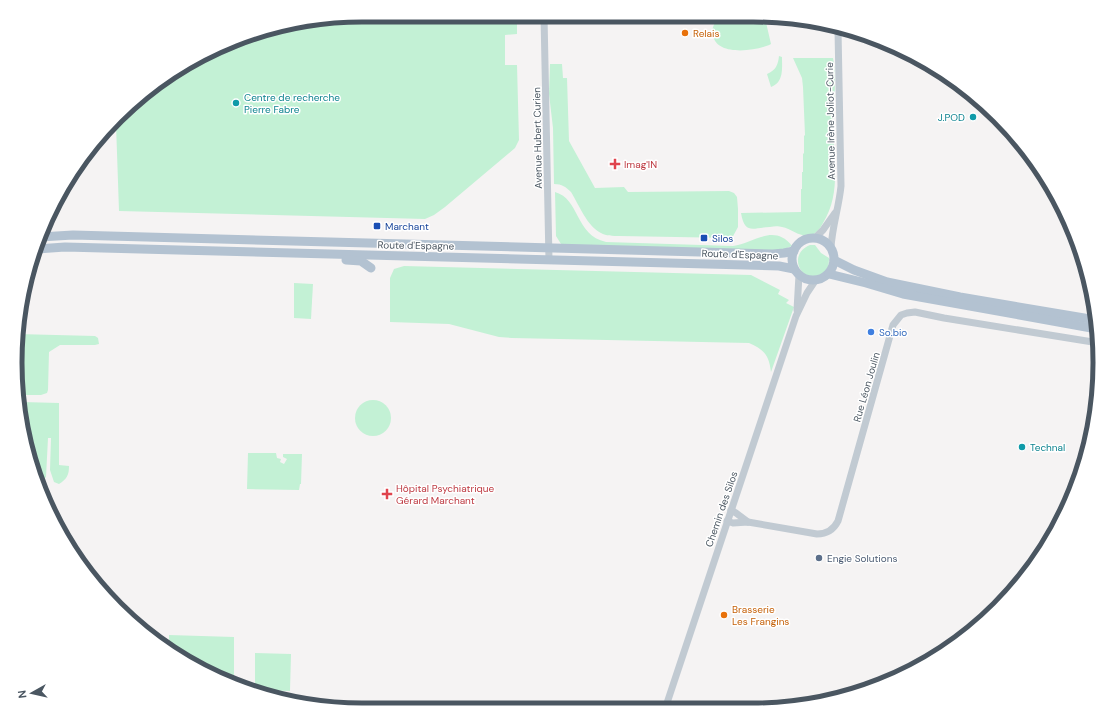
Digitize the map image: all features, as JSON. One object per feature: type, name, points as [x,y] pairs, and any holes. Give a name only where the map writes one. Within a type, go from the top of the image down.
[{"type":"main road","name":"Route d'Espagne","points":[[47,236],[73,235],[774,254],[794,251]]},
{"type":"main road","points":[[815,238],[821,240],[831,248],[834,260],[833,268],[829,274],[823,278],[815,281],[806,280],[797,272],[792,263],[794,251],[798,244],[806,239],[815,238]]},
{"type":"main road","name":"Route d'Espagne","points":[[42,249],[65,247],[780,266],[797,272]]},
{"type":"main road","points":[[301,254],[330,259],[361,261],[371,268]]},
{"type":"main road","points":[[834,260],[854,270],[887,282],[960,297],[1090,319]]},
{"type":"main road","points":[[829,274],[903,294],[1091,328]]},
{"type":"street","name":"Avenue Hubert Curien","points":[[544,22],[549,260]]},
{"type":"street","name":"Avenue Irène Joliot-Curie","points":[[831,248],[832,234],[841,186],[838,33]]},
{"type":"street","name":"Avenue Irène Joliot-Curie","points":[[815,238],[836,212]]},
{"type":"street","name":"Chemin des Silos","points":[[796,316],[797,272]]},
{"type":"street","name":"Chemin des Silos","points":[[667,703],[796,316],[807,293],[815,281]]},
{"type":"street","name":"Rue Léon Joulin","points":[[727,521],[733,523],[748,522],[817,534],[823,534],[835,526],[838,521],[894,325],[902,315],[915,312],[1092,342]]},
{"type":"street","name":"Rue Léon Joulin","points":[[731,510],[736,512],[748,522]]},
{"type":"green space","points":[[362,22],[517,22],[517,34],[505,35],[505,65],[517,65],[519,140],[515,148],[434,215],[425,219],[119,211],[116,128],[138,106],[155,92],[173,79],[212,57],[253,40],[318,25]]},
{"type":"green space","points":[[716,22],[766,23],[771,44],[765,47],[748,50],[722,47],[716,42],[713,35]]},
{"type":"green space","points":[[779,56],[782,57],[781,75],[778,82],[771,87],[767,74],[773,71],[776,67]]},
{"type":"green space","points":[[793,58],[833,58],[834,66],[835,81],[833,132],[835,185],[829,211],[818,230],[810,236],[805,236],[779,226],[755,229],[748,228],[745,225],[741,213],[801,212],[805,135],[803,87],[802,78]]},
{"type":"green space","points":[[550,64],[562,64],[563,78],[567,78],[569,141],[595,188],[624,187],[628,192],[729,191],[734,193],[737,197],[738,209],[738,227],[732,238],[612,236],[603,234],[596,230],[587,220],[571,192],[564,186],[554,184],[553,128],[549,94]]},
{"type":"green space","points":[[555,192],[563,196],[569,202],[588,232],[596,238],[606,242],[733,246],[771,235],[785,239],[792,246],[780,251],[561,244],[556,236]]},
{"type":"green space","points":[[810,245],[815,245],[821,253],[829,258],[827,270],[821,275],[814,277],[803,273],[799,268],[798,262],[799,255]]},
{"type":"green space","points":[[404,266],[751,275],[780,290],[778,294],[789,300],[786,303],[794,307],[771,372],[769,362],[765,354],[759,348],[749,343],[512,338],[499,337],[449,324],[390,322],[390,278],[394,269]]},
{"type":"green space","points":[[294,283],[313,284],[311,319],[294,318]]},
{"type":"green space","points":[[24,334],[95,336],[98,338],[99,344],[60,345],[49,352],[48,390],[47,393],[41,395],[24,395],[22,362]]},
{"type":"green space","points":[[377,400],[386,405],[390,411],[390,425],[386,431],[377,436],[369,436],[360,431],[356,425],[355,414],[360,405],[366,401]]},
{"type":"green space","points":[[25,402],[59,403],[59,465],[69,466],[69,472],[64,480],[59,484],[54,482],[50,470],[51,438],[48,438],[46,477],[43,479],[40,472],[29,429]]},
{"type":"green space","points":[[248,453],[276,453],[277,458],[281,459],[280,462],[284,464],[287,459],[283,457],[283,454],[302,454],[301,484],[299,490],[247,489]]},
{"type":"green space","points":[[169,635],[234,637],[234,678],[212,668],[169,643]]},
{"type":"green space","points":[[255,653],[291,654],[290,691],[272,690],[255,686]]},
{"type":"place","name":"Relais","points":[[685,33]]},
{"type":"place","name":"Centre de recherche Pierre Fabre","points":[[236,103]]},
{"type":"place","name":"J.POD","points":[[973,117]]},
{"type":"place","name":"Imag'IN","points":[[615,164]]},
{"type":"place","name":"Marchant","points":[[377,226]]},
{"type":"place","name":"Silos","points":[[704,238]]},
{"type":"place","name":"So.bio","points":[[871,332]]},
{"type":"place","name":"Technal","points":[[1022,447]]},
{"type":"place","name":"Hôpital Psychiatrique Gérard Marchant","points":[[387,494]]},
{"type":"place","name":"Engie Solutions","points":[[819,558]]},
{"type":"place","name":"Brasserie Les Frangins","points":[[724,615]]}]
